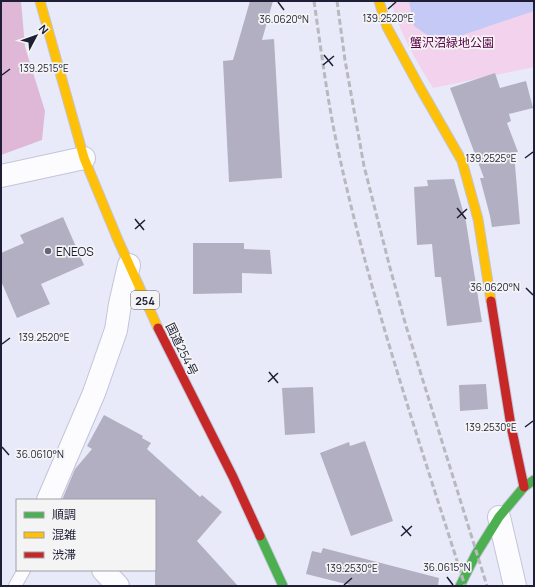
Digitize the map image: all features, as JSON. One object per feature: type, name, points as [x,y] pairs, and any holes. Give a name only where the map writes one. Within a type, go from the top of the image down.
[{"type":"main road","name":"国道254号","points":[[40,1],[84,158],[118,240],[165,343],[233,477],[283,586]]},
{"type":"main road","points":[[379,1],[387,27],[462,161],[478,219],[511,426],[524,487]]},
{"type":"main road","points":[[460,586],[476,554],[499,517],[524,487],[534,480]]},
{"type":"street","points":[[1,176],[84,158]]},
{"type":"street","points":[[48,499],[94,393],[114,337],[129,265]]},
{"type":"street","points":[[499,517],[515,586]]},
{"type":"street","points":[[104,571],[118,586]]},
{"type":"lane","points":[[15,586],[23,571]]},
{"type":"green space","name":"蟹沢沼緑地公園","points":[[391,1],[534,1],[534,67],[433,88],[414,57],[403,35]]},
{"type":"shaded area","points":[[1,1],[21,1],[25,47],[45,111],[42,140],[1,155]]},
{"type":"water","points":[[409,1],[534,1],[534,11],[439,43],[414,26]]},
{"type":"building","points":[[250,1],[273,1],[262,40],[274,39],[282,178],[229,182],[223,61],[233,60]]},
{"type":"building","points":[[495,73],[500,88],[526,81],[533,108],[509,114],[511,121],[507,123],[518,152],[514,153],[520,224],[492,227],[480,178],[484,178],[450,88]]},
{"type":"building","points":[[454,179],[466,222],[482,322],[447,326],[441,277],[435,277],[432,244],[417,245],[414,187],[428,186],[427,180]]},
{"type":"building","points":[[63,217],[84,265],[41,284],[50,304],[17,318],[1,281],[1,253],[24,243],[20,235]]},
{"type":"building","points":[[193,243],[244,243],[244,249],[270,250],[272,274],[242,273],[242,293],[193,294]]},
{"type":"building","points":[[486,384],[488,409],[460,411],[459,385]]},
{"type":"building","points":[[313,387],[315,433],[285,435],[282,388]]},
{"type":"building","points":[[104,415],[143,436],[142,438],[151,443],[147,449],[200,497],[202,495],[222,512],[197,541],[238,586],[155,586],[156,499],[62,499],[75,469],[92,449],[87,446]]},
{"type":"building","points":[[365,441],[393,521],[351,536],[320,453],[349,442],[350,446]]},
{"type":"building","points":[[323,548],[439,578],[438,586],[354,586],[306,574],[312,551],[321,553]]},
{"type":"railway","points":[[314,1],[333,127],[364,257],[379,312],[465,586]]},
{"type":"railway","points":[[337,1],[345,60],[364,166],[389,264],[406,326],[487,586]]},
{"type":"traffic: fast","points":[[460,586],[476,554],[499,517],[524,487],[534,480]]},
{"type":"traffic: fast","points":[[260,536],[283,586]]},
{"type":"traffic: slow","points":[[40,1],[84,158],[118,240],[158,328]]},
{"type":"traffic: slow","points":[[379,1],[387,27],[462,161],[478,219],[491,301]]},
{"type":"traffic: jam","points":[[491,301],[511,426],[524,487]]},
{"type":"traffic: jam","points":[[158,328],[233,477],[260,536]]},
{"type":"place","name":"ENEOS","points":[[48,251]]}]
